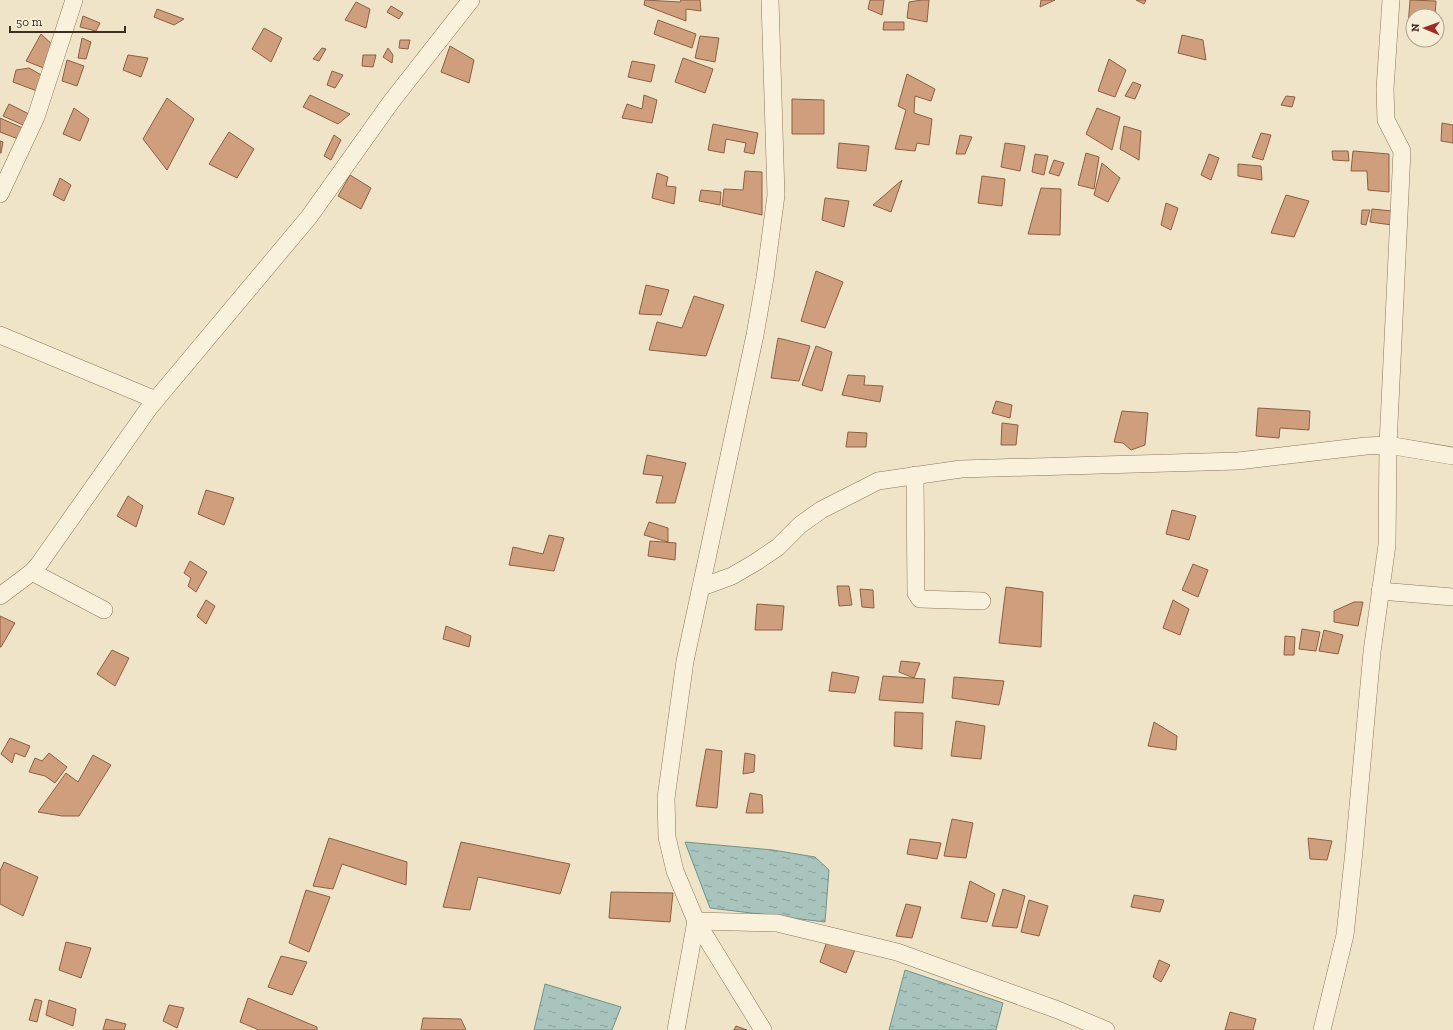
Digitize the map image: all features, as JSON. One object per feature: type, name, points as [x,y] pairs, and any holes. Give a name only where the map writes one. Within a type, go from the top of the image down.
[{"type":"street","points":[[0,194],[36,117],[74,0]]},
{"type":"street","points":[[0,596],[32,572],[156,400],[309,217],[391,102],[471,0]]},
{"type":"street","points":[[763,1030],[696,922],[674,871],[667,837],[666,798],[685,661],[755,335],[765,278],[776,195],[770,0]]},
{"type":"street","points":[[1322,1030],[1345,934],[1372,652],[1387,544],[1388,445],[1402,151],[1386,120],[1385,89],[1391,0]]},
{"type":"street","points":[[0,335],[156,400]]},
{"type":"street","points":[[702,587],[732,576],[756,562],[778,547],[800,525],[821,510],[878,481],[961,469],[1238,461],[1366,446],[1388,445],[1453,456]]},
{"type":"street","points":[[915,475],[916,593],[920,599],[982,601]]},
{"type":"street","points":[[32,572],[104,610]]},
{"type":"street","points":[[1380,591],[1453,597]]},
{"type":"street","points":[[676,1030],[696,922]]},
{"type":"street","points":[[696,922],[777,923],[897,952],[1058,1010],[1106,1030]]},
{"type":"water","points":[[685,842],[773,850],[815,857],[829,870],[825,922],[710,908]]},
{"type":"water","points":[[905,970],[1003,1003],[996,1030],[889,1030]]},
{"type":"water","points":[[545,984],[621,1007],[612,1030],[534,1030]]},
{"type":"building","points":[[645,0],[680,2],[681,0],[700,0],[701,11],[686,9],[686,21],[644,5]]},
{"type":"building","points":[[870,0],[884,0],[882,15],[868,9]]},
{"type":"building","points":[[929,0],[927,22],[907,18],[909,2]]},
{"type":"building","points":[[1041,0],[1055,0],[1040,7]]},
{"type":"building","points":[[1136,0],[1146,0],[1144,4]]},
{"type":"building","points":[[1410,0],[1436,1],[1436,8],[1409,8]]},
{"type":"building","points":[[356,2],[370,9],[366,28],[345,20]]},
{"type":"building","points":[[391,6],[403,13],[399,19],[387,12]]},
{"type":"building","points":[[157,9],[184,19],[174,25],[154,17]]},
{"type":"building","points":[[83,16],[100,23],[96,31],[80,27]]},
{"type":"building","points":[[658,20],[696,34],[692,48],[654,34]]},
{"type":"building","points":[[884,22],[904,22],[904,30],[883,30]]},
{"type":"building","points":[[264,28],[282,38],[271,62],[252,49]]},
{"type":"building","points":[[41,34],[55,47],[46,69],[26,61]]},
{"type":"building","points":[[1182,35],[1203,40],[1206,60],[1178,53]]},
{"type":"building","points":[[700,36],[719,38],[715,62],[695,58]]},
{"type":"building","points":[[82,38],[91,42],[86,59],[78,58]]},
{"type":"building","points":[[400,40],[410,40],[408,49],[399,48]]},
{"type":"building","points":[[450,46],[474,60],[469,83],[441,72]]},
{"type":"building","points":[[322,48],[326,49],[319,61],[313,59]]},
{"type":"building","points":[[388,48],[393,55],[392,63],[383,57]]},
{"type":"building","points":[[128,55],[148,58],[141,77],[123,70]]},
{"type":"building","points":[[363,55],[376,55],[373,67],[362,66]]},
{"type":"building","points":[[683,58],[713,69],[705,93],[675,82]]},
{"type":"building","points":[[1109,59],[1126,70],[1115,97],[1098,91]]},
{"type":"building","points":[[67,60],[84,66],[77,86],[62,81]]},
{"type":"building","points":[[632,61],[655,65],[651,82],[628,77]]},
{"type":"building","points":[[29,68],[43,76],[37,91],[13,82],[16,70]]},
{"type":"building","points":[[332,71],[343,75],[335,88],[327,85]]},
{"type":"building","points":[[907,74],[935,89],[931,101],[915,96],[914,113],[932,119],[929,145],[917,143],[915,151],[895,149],[906,110],[898,106]]},
{"type":"building","points":[[1133,82],[1141,85],[1135,99],[1125,96]]},
{"type":"building","points":[[310,95],[350,114],[338,124],[303,107]]},
{"type":"building","points":[[644,95],[657,100],[652,123],[622,118],[627,104],[642,109]]},
{"type":"building","points":[[1286,96],[1295,97],[1292,107],[1281,105]]},
{"type":"building","points":[[167,98],[194,119],[167,170],[143,139]]},
{"type":"building","points":[[792,99],[824,100],[824,134],[792,134]]},
{"type":"building","points":[[9,104],[29,114],[23,125],[3,116]]},
{"type":"building","points":[[74,108],[89,119],[80,141],[63,134]]},
{"type":"building","points":[[1097,108],[1120,117],[1112,150],[1086,134]]},
{"type":"building","points":[[0,118],[25,129],[21,140],[0,132]]},
{"type":"building","points":[[1442,123],[1453,125],[1453,143],[1441,141]]},
{"type":"building","points":[[713,124],[758,133],[754,154],[744,152],[746,143],[726,139],[724,153],[708,150]]},
{"type":"building","points":[[1124,126],[1141,131],[1139,160],[1120,149]]},
{"type":"building","points":[[229,132],[254,149],[237,178],[209,164]]},
{"type":"building","points":[[1261,133],[1271,135],[1263,160],[1252,157]]},
{"type":"building","points":[[334,135],[341,140],[331,160],[324,156]]},
{"type":"building","points":[[960,135],[972,137],[965,154],[956,154]]},
{"type":"building","points":[[0,141],[3,142],[1,153],[0,153]]},
{"type":"building","points":[[839,143],[869,146],[866,171],[837,168]]},
{"type":"building","points":[[1005,143],[1025,146],[1020,171],[1001,167]]},
{"type":"building","points":[[1332,151],[1348,151],[1349,161],[1333,160]]},
{"type":"building","points":[[1353,151],[1389,154],[1389,192],[1368,190],[1367,171],[1351,171]]},
{"type":"building","points":[[1086,153],[1099,157],[1094,189],[1078,185]]},
{"type":"building","points":[[1035,154],[1048,156],[1044,175],[1032,172]]},
{"type":"building","points":[[1209,154],[1219,158],[1211,180],[1201,175]]},
{"type":"building","points":[[1054,160],[1064,163],[1059,176],[1049,173]]},
{"type":"building","points":[[1102,163],[1120,178],[1108,202],[1094,195]]},
{"type":"building","points":[[1238,164],[1261,166],[1262,180],[1238,176]]},
{"type":"building","points":[[745,171],[762,172],[762,215],[722,206],[724,189],[743,190]]},
{"type":"building","points":[[657,173],[668,177],[666,186],[676,187],[674,204],[652,198]]},
{"type":"building","points":[[350,175],[371,188],[361,209],[338,196]]},
{"type":"building","points":[[982,176],[1005,179],[1002,206],[978,203]]},
{"type":"building","points":[[60,178],[71,185],[64,201],[53,195]]},
{"type":"building","points":[[902,180],[891,212],[873,205]]},
{"type":"building","points":[[1041,188],[1061,189],[1060,235],[1028,234]]},
{"type":"building","points":[[701,190],[721,192],[720,205],[699,201]]},
{"type":"building","points":[[1286,195],[1309,201],[1294,237],[1271,233]]},
{"type":"building","points":[[825,198],[849,201],[844,227],[822,220]]},
{"type":"building","points":[[1166,203],[1178,208],[1171,230],[1161,225]]},
{"type":"building","points":[[1372,209],[1392,211],[1392,225],[1370,222]]},
{"type":"building","points":[[1362,210],[1370,210],[1366,225],[1361,224]]},
{"type":"building","points":[[816,271],[843,282],[825,328],[801,321]]},
{"type":"building","points":[[646,285],[669,290],[661,315],[639,314]]},
{"type":"building","points":[[694,296],[724,305],[706,356],[649,350],[657,322],[682,328]]},
{"type":"building","points":[[778,338],[810,346],[799,381],[771,378]]},
{"type":"building","points":[[816,346],[832,352],[822,391],[802,385]]},
{"type":"building","points":[[848,375],[865,376],[864,385],[883,386],[880,402],[842,395]]},
{"type":"building","points":[[996,401],[1012,405],[1010,418],[992,413]]},
{"type":"building","points":[[1258,408],[1310,411],[1309,430],[1280,428],[1279,438],[1256,436]]},
{"type":"building","points":[[1122,411],[1148,413],[1145,445],[1131,450],[1123,443],[1114,442]]},
{"type":"building","points":[[1002,423],[1018,425],[1016,445],[1001,445]]},
{"type":"building","points":[[848,432],[867,433],[866,447],[846,447]]},
{"type":"building","points":[[647,455],[686,463],[675,503],[656,503],[663,476],[643,474]]},
{"type":"building","points":[[206,490],[234,498],[224,525],[198,514]]},
{"type":"building","points":[[128,496],[143,506],[136,527],[117,516]]},
{"type":"building","points":[[1172,510],[1196,516],[1189,540],[1166,534]]},
{"type":"building","points":[[649,522],[668,528],[668,542],[644,535]]},
{"type":"building","points":[[549,535],[564,538],[554,571],[509,565],[513,547],[543,554]]},
{"type":"building","points":[[650,541],[676,543],[675,560],[648,556]]},
{"type":"building","points":[[190,561],[207,572],[196,592],[188,586],[191,578],[184,573]]},
{"type":"building","points":[[1193,564],[1208,570],[1198,597],[1182,590]]},
{"type":"building","points":[[837,586],[849,586],[852,605],[839,606]]},
{"type":"building","points":[[1006,587],[1043,592],[1041,647],[999,643]]},
{"type":"building","points":[[860,589],[873,590],[874,608],[862,607]]},
{"type":"building","points":[[206,600],[215,606],[206,624],[197,616]]},
{"type":"building","points":[[1173,600],[1189,609],[1180,635],[1163,628]]},
{"type":"building","points":[[1354,602],[1363,602],[1358,626],[1334,622],[1334,611]]},
{"type":"building","points":[[757,604],[784,606],[782,630],[755,630]]},
{"type":"building","points":[[0,616],[15,623],[1,647],[0,647]]},
{"type":"building","points":[[446,626],[471,636],[469,647],[443,639]]},
{"type":"building","points":[[1302,629],[1320,632],[1316,651],[1299,649]]},
{"type":"building","points":[[1324,630],[1343,635],[1338,654],[1319,651]]},
{"type":"building","points":[[1285,636],[1295,637],[1294,655],[1284,655]]},
{"type":"building","points":[[112,650],[129,658],[115,686],[97,674]]},
{"type":"building","points":[[901,661],[920,663],[914,678],[899,672]]},
{"type":"building","points":[[832,672],[859,677],[855,693],[829,691]]},
{"type":"building","points":[[883,676],[925,679],[923,703],[879,700]]},
{"type":"building","points":[[954,677],[1004,681],[999,705],[952,698]]},
{"type":"building","points":[[895,712],[923,713],[922,749],[894,746]]},
{"type":"building","points":[[956,721],[985,726],[981,759],[951,756]]},
{"type":"building","points":[[1154,722],[1177,736],[1176,750],[1148,746]]},
{"type":"building","points":[[10,738],[30,746],[25,757],[15,753],[12,763],[1,754]]},
{"type":"building","points":[[706,749],[722,751],[717,808],[696,806]]},
{"type":"building","points":[[49,753],[67,767],[55,783],[45,776],[29,772],[35,758],[42,761]]},
{"type":"building","points":[[745,753],[755,755],[754,772],[743,774]]},
{"type":"building","points":[[93,755],[111,765],[79,816],[62,816],[38,812],[66,773],[78,782]]},
{"type":"building","points":[[750,793],[762,795],[763,813],[746,813]]},
{"type":"building","points":[[952,819],[973,823],[966,858],[944,856]]},
{"type":"building","points":[[329,838],[407,862],[406,885],[342,864],[333,889],[313,886]]},
{"type":"building","points":[[1308,838],[1332,841],[1327,860],[1310,859]]},
{"type":"building","points":[[910,839],[941,843],[937,859],[907,854]]},
{"type":"building","points":[[461,842],[570,864],[560,894],[478,877],[470,910],[443,907]]},
{"type":"building","points":[[4,862],[38,877],[23,916],[0,904],[0,871]]},
{"type":"building","points":[[970,881],[995,894],[987,922],[961,918]]},
{"type":"building","points":[[1003,889],[1025,896],[1017,928],[992,926]]},
{"type":"building","points":[[306,890],[330,897],[309,952],[289,943]]},
{"type":"building","points":[[611,892],[673,893],[670,922],[609,918]]},
{"type":"building","points":[[1134,895],[1164,900],[1160,912],[1131,907]]},
{"type":"building","points":[[1029,900],[1048,906],[1039,936],[1021,932]]},
{"type":"building","points":[[906,904],[921,907],[912,938],[896,936]]},
{"type":"building","points":[[828,938],[856,947],[846,973],[820,962]]},
{"type":"building","points":[[66,942],[91,948],[81,978],[59,970]]},
{"type":"building","points":[[281,956],[307,962],[292,995],[268,987]]},
{"type":"building","points":[[1159,960],[1170,965],[1161,982],[1153,977]]},
{"type":"building","points":[[248,998],[317,1027],[317,1030],[259,1030],[240,1022]]},
{"type":"building","points":[[35,999],[42,1001],[37,1022],[29,1020]]},
{"type":"building","points":[[49,1000],[76,1009],[73,1026],[46,1015]]},
{"type":"building","points":[[169,1005],[184,1008],[177,1028],[163,1021]]},
{"type":"building","points":[[1230,1012],[1256,1019],[1253,1030],[1225,1030]]},
{"type":"building","points":[[423,1018],[461,1019],[466,1030],[421,1030]]},
{"type":"building","points":[[106,1019],[126,1024],[124,1030],[103,1030]]},
{"type":"building","points":[[736,1026],[747,1030],[734,1030]]}]
